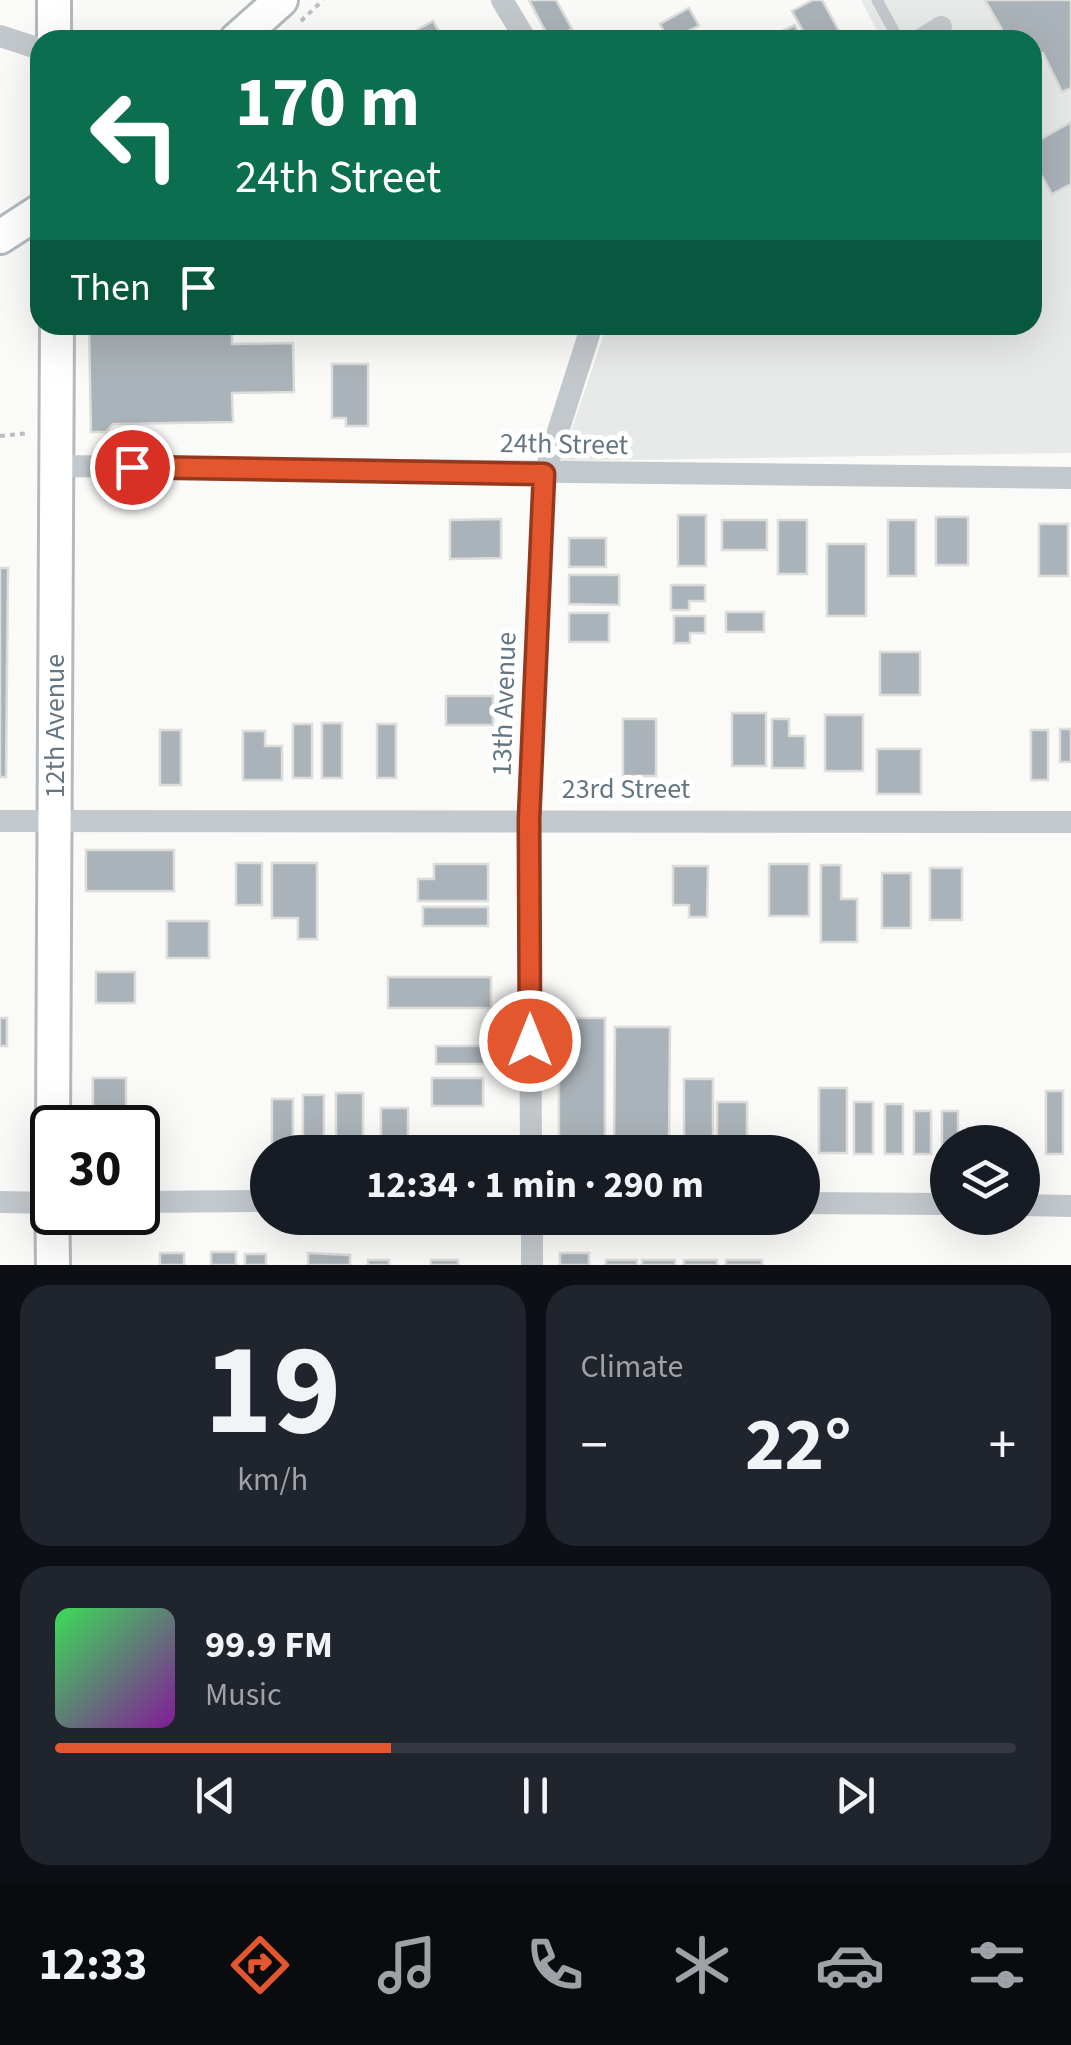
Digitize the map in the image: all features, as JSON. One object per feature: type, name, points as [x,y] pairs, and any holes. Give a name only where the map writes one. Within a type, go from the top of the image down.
[{"type":"street","points":[[54,0],[54,30]]},
{"type":"street","points":[[247,30],[281,0]]},
{"type":"street","points":[[502,0],[520,30]]},
{"type":"street","points":[[938,30],[941,28]]},
{"type":"street","points":[[0,36],[30,46]]},
{"type":"street","points":[[0,237],[30,218]]},
{"type":"street","name":"12th Avenue","points":[[53,1105],[56,335]]},
{"type":"street","name":"13th Avenue","points":[[532,1135],[529,819],[544,474],[589,335]]},
{"type":"street","name":"24th Street","points":[[57,466],[1071,478]]},
{"type":"street","name":"23rd Street","points":[[0,821],[1071,822]]},
{"type":"street","points":[[160,1202],[250,1201]]},
{"type":"street","points":[[0,1202],[30,1203]]},
{"type":"street","points":[[820,1202],[930,1204]]},
{"type":"street","points":[[1040,1205],[1071,1206]]},
{"type":"street","points":[[53,1235],[53,1265]]},
{"type":"street","points":[[532,1235],[532,1265]]},
{"type":"lane","points":[[877,0],[894,30]]},
{"type":"shaded area","points":[[861,0],[1071,0],[1071,453],[561,461],[604,335],[1042,335],[1042,30],[877,30]]},
{"type":"building","points":[[529,0],[556,0],[572,29],[545,30]]},
{"type":"building","points":[[813,0],[822,0],[838,30],[802,30],[792,11]]},
{"type":"building","points":[[985,0],[1071,0],[1071,88],[1062,92],[1042,53],[1042,30],[1002,30]]},
{"type":"building","points":[[689,8],[699,26],[690,30],[663,30],[660,24]]},
{"type":"building","points":[[433,21],[438,30],[417,30]]},
{"type":"building","points":[[1071,122],[1071,184],[1052,194],[1042,176],[1042,138]]},
{"type":"building","points":[[89,335],[232,335],[232,344],[293,343],[294,392],[232,393],[233,422],[113,424],[106,432],[91,432]]},
{"type":"building","points":[[332,364],[368,364],[368,426],[346,426],[346,418],[332,418]]},
{"type":"building","points":[[678,515],[706,515],[706,566],[678,566]]},
{"type":"building","points":[[936,517],[968,517],[968,565],[936,565]]},
{"type":"building","points":[[501,519],[501,558],[450,559],[450,520]]},
{"type":"building","points":[[722,520],[767,520],[767,550],[722,550]]},
{"type":"building","points":[[778,520],[807,520],[807,574],[778,574]]},
{"type":"building","points":[[888,520],[916,520],[916,576],[888,576]]},
{"type":"building","points":[[1039,524],[1068,524],[1068,576],[1039,576]]},
{"type":"building","points":[[569,538],[606,538],[606,567],[569,567]]},
{"type":"building","points":[[827,544],[866,544],[866,616],[827,616]]},
{"type":"building","points":[[0,568],[8,568],[6,777],[0,777]]},
{"type":"building","points":[[569,575],[619,575],[619,605],[569,604]]},
{"type":"building","points":[[671,585],[705,585],[705,601],[689,601],[689,610],[671,610]]},
{"type":"building","points":[[726,612],[764,612],[764,632],[726,632]]},
{"type":"building","points":[[569,613],[609,613],[609,642],[569,642]]},
{"type":"building","points":[[674,616],[705,616],[705,633],[690,633],[690,643],[674,643]]},
{"type":"building","points":[[880,652],[920,652],[920,695],[880,695]]},
{"type":"building","points":[[446,696],[493,696],[493,725],[446,725]]},
{"type":"building","points":[[732,713],[766,713],[766,766],[732,766]]},
{"type":"building","points":[[825,715],[863,715],[863,771],[825,771]]},
{"type":"building","points":[[623,719],[656,719],[656,776],[623,776]]},
{"type":"building","points":[[772,719],[789,719],[789,736],[805,736],[805,768],[772,768]]},
{"type":"building","points":[[322,723],[342,723],[342,778],[322,778]]},
{"type":"building","points":[[293,724],[312,724],[312,778],[293,778]]},
{"type":"building","points":[[377,724],[396,724],[396,778],[377,778]]},
{"type":"building","points":[[1060,729],[1071,729],[1071,762],[1060,762]]},
{"type":"building","points":[[160,730],[181,730],[181,785],[160,785]]},
{"type":"building","points":[[1031,730],[1048,730],[1048,780],[1031,780]]},
{"type":"building","points":[[243,731],[265,731],[265,746],[282,746],[282,780],[243,780]]},
{"type":"building","points":[[877,749],[921,749],[921,794],[877,794]]},
{"type":"building","points":[[86,850],[174,850],[174,891],[86,891]]},
{"type":"building","points":[[236,863],[262,863],[262,905],[236,905]]},
{"type":"building","points":[[272,863],[317,863],[317,939],[298,939],[298,918],[272,918]]},
{"type":"building","points":[[434,864],[488,864],[488,901],[418,901],[418,879],[434,879]]},
{"type":"building","points":[[769,864],[809,864],[809,916],[769,916]]},
{"type":"building","points":[[821,865],[841,865],[841,899],[857,899],[857,942],[821,942]]},
{"type":"building","points":[[673,866],[708,866],[707,917],[689,917],[689,905],[673,905]]},
{"type":"building","points":[[930,868],[962,868],[962,920],[930,920]]},
{"type":"building","points":[[882,873],[911,873],[911,928],[882,928]]},
{"type":"building","points":[[423,907],[488,907],[488,926],[423,926]]},
{"type":"building","points":[[167,921],[209,921],[209,958],[167,958]]},
{"type":"building","points":[[96,972],[135,972],[135,1003],[96,1003]]},
{"type":"building","points":[[388,977],[491,977],[491,1008],[388,1008]]},
{"type":"building","points":[[0,1018],[7,1018],[7,1046],[0,1046]]},
{"type":"building","points":[[559,1018],[605,1018],[605,1135],[559,1135]]},
{"type":"building","points":[[615,1027],[670,1027],[669,1135],[614,1135]]},
{"type":"building","points":[[436,1046],[485,1046],[485,1064],[436,1064]]},
{"type":"building","points":[[93,1078],[126,1078],[126,1105],[93,1105]]},
{"type":"building","points":[[432,1078],[483,1078],[483,1106],[432,1106]]},
{"type":"building","points":[[684,1079],[713,1079],[713,1135],[684,1135]]},
{"type":"building","points":[[819,1088],[847,1088],[847,1153],[820,1153]]},
{"type":"building","points":[[1046,1091],[1063,1091],[1063,1154],[1046,1154]]},
{"type":"building","points":[[336,1093],[363,1093],[363,1135],[336,1135]]},
{"type":"building","points":[[303,1095],[324,1095],[324,1135],[303,1135]]},
{"type":"building","points":[[272,1099],[293,1099],[293,1135],[272,1135]]},
{"type":"building","points":[[717,1102],[747,1102],[747,1135],[717,1135]]},
{"type":"building","points":[[854,1102],[873,1102],[873,1154],[854,1154]]},
{"type":"building","points":[[885,1104],[903,1104],[903,1154],[885,1154]]},
{"type":"building","points":[[381,1108],[408,1108],[408,1135],[381,1135]]},
{"type":"building","points":[[914,1111],[931,1111],[930,1154],[914,1154]]},
{"type":"building","points":[[942,1111],[958,1111],[958,1125],[942,1125]]},
{"type":"building","points":[[211,1252],[236,1252],[236,1265],[211,1265]]},
{"type":"building","points":[[160,1253],[184,1253],[184,1265],[160,1265]]},
{"type":"building","points":[[308,1253],[350,1255],[350,1265],[308,1265]]},
{"type":"building","points":[[560,1253],[589,1253],[589,1265],[560,1265]]},
{"type":"building","points":[[245,1254],[266,1254],[266,1265],[245,1265]]},
{"type":"building","points":[[368,1260],[389,1260],[389,1265],[368,1265]]},
{"type":"building","points":[[431,1260],[458,1260],[458,1265],[431,1265]]},
{"type":"building","points":[[606,1260],[637,1260],[637,1265],[606,1265]]},
{"type":"building","points":[[642,1260],[675,1260],[675,1265],[642,1265]]},
{"type":"building","points":[[684,1260],[717,1260],[717,1265],[684,1265]]},
{"type":"building","points":[[726,1260],[762,1260],[762,1265],[726,1265]]},
{"type":"route","points":[[132,467],[544,474],[529,819],[530,1041]]}]
